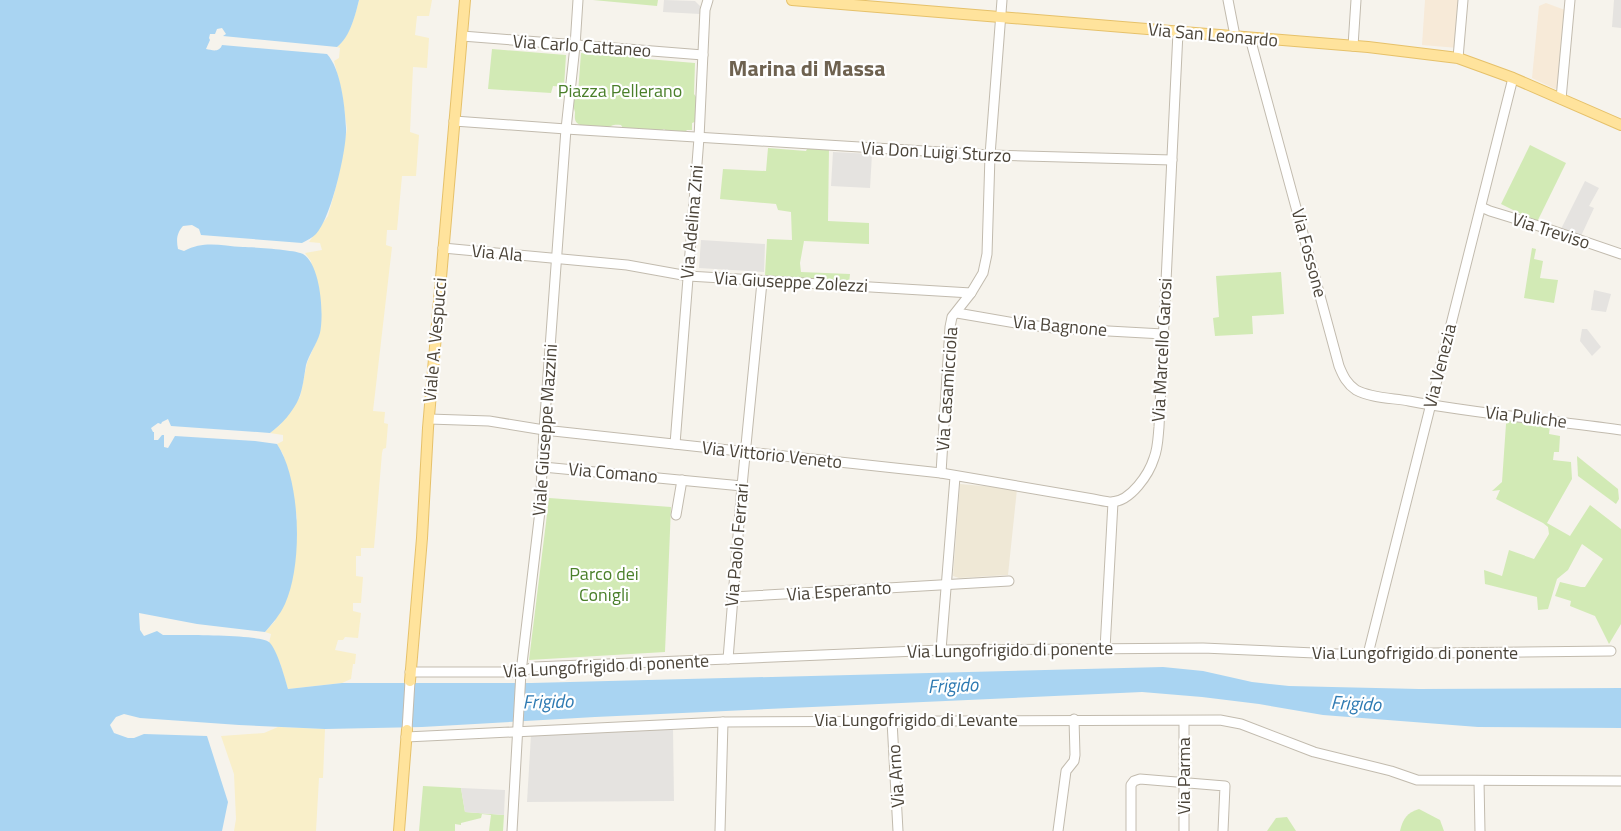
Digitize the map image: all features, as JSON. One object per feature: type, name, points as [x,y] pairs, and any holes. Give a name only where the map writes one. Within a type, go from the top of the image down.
[{"type":"main road","name":"Viale A. Vespucci","points":[[410,677],[422,538],[429,419],[465,0]]},
{"type":"main road","name":"Via San Leonardo","points":[[792,0],[1436,54],[1458,58],[1513,78],[1621,126]]},
{"type":"main road","points":[[399,831],[407,734]]},
{"type":"street","name":"Viale Giuseppe Mazzini","points":[[512,831],[521,676],[540,511],[554,258],[578,0]]},
{"type":"street","name":"Via Adelina Zini","points":[[675,444],[699,138],[702,55],[708,0]]},
{"type":"street","name":"Via Casamicciola","points":[[941,473],[952,317],[957,313],[983,273],[987,254],[990,156],[1002,0]]},
{"type":"street","points":[[1228,0],[1236,36]]},
{"type":"street","points":[[1352,46],[1356,0]]},
{"type":"street","points":[[1458,58],[1462,0]]},
{"type":"street","points":[[1561,99],[1570,0]]},
{"type":"street","name":"Via Marcello Garosi","points":[[1113,502],[1128,495],[1148,472],[1154,459],[1159,426],[1178,32]]},
{"type":"street","name":"Via Carlo Cattaneo","points":[[462,36],[702,55]]},
{"type":"street","name":"Via Fossone","points":[[1250,38],[1343,376],[1349,384],[1363,392],[1430,405]]},
{"type":"street","name":"Via Venezia","points":[[1368,654],[1513,78]]},
{"type":"street","points":[[454,121],[699,138]]},
{"type":"street","name":"Via Don Luigi Sturzo","points":[[699,138],[990,156],[1172,160]]},
{"type":"street","name":"Via Treviso","points":[[1481,207],[1490,212],[1542,227],[1621,254]]},
{"type":"street","name":"Via Ala","points":[[443,248],[554,258]]},
{"type":"street","name":"Via Giuseppe Zolezzi","points":[[554,258],[627,265],[688,276],[762,282],[971,293]]},
{"type":"street","name":"Via Paolo Ferrari","points":[[728,659],[742,486],[762,282]]},
{"type":"street","name":"Via Bagnone","points":[[957,313],[1054,328],[1163,334]]},
{"type":"street","name":"Via Puliche","points":[[1430,405],[1621,430]]},
{"type":"street","name":"Via Vittorio Veneto","points":[[429,419],[489,421],[544,430],[941,473],[954,477],[1113,502]]},
{"type":"street","name":"Via Comano","points":[[543,467],[742,486]]},
{"type":"street","name":"Via Casamicciola","points":[[941,650],[954,477]]},
{"type":"street","name":"Via Comano","points":[[676,516],[682,480]]},
{"type":"street","points":[[1105,649],[1113,502]]},
{"type":"street","name":"Via Esperanto","points":[[733,598],[1008,581]]},
{"type":"street","name":"Via Lungofrigido di ponente","points":[[410,677],[521,676],[534,667],[941,650],[1221,649],[1337,654],[1612,651]]},
{"type":"street","points":[[407,734],[410,677]]},
{"type":"street","points":[[1058,831],[1066,771],[1074,762],[1075,756],[1074,720]]},
{"type":"street","name":"Via Lungofrigido di Levante","points":[[407,734],[519,727],[723,722],[1220,720],[1241,724],[1314,752],[1390,771],[1417,780],[1621,781]]},
{"type":"street","name":"Via Arno","points":[[892,721],[898,831]]},
{"type":"street","name":"Via Parma","points":[[1184,721],[1184,831]]},
{"type":"street","points":[[720,831],[723,722]]},
{"type":"street","points":[[1131,831],[1131,785],[1140,778],[1225,786],[1223,831]]},
{"type":"street","points":[[1479,780],[1480,831]]},
{"type":"shaded area","points":[[664,0],[695,1],[701,7],[700,14],[663,12]]},
{"type":"shaded area","points":[[1425,0],[1461,0],[1458,48],[1422,45]]},
{"type":"shaded area","points":[[1614,0],[1621,0],[1621,28],[1612,27]]},
{"type":"shaded area","points":[[1546,3],[1565,10],[1558,87],[1555,89],[1532,78],[1539,6]]},
{"type":"shaded area","points":[[833,152],[872,154],[870,188],[831,186]]},
{"type":"shaded area","points":[[1585,181],[1599,188],[1589,206],[1594,208],[1581,236],[1561,229]]},
{"type":"shaded area","points":[[701,240],[765,244],[764,272],[699,268]]},
{"type":"shaded area","points":[[1594,290],[1611,294],[1606,312],[1591,310]]},
{"type":"shaded area","points":[[1582,329],[1587,329],[1601,347],[1592,356],[1580,341]]},
{"type":"shaded area","points":[[960,484],[1017,489],[1008,575],[959,578],[953,576]]},
{"type":"shaded area","points":[[673,728],[674,801],[527,802],[531,735]]},
{"type":"shaded area","points":[[461,788],[505,790],[504,815],[465,812]]},
{"type":"green space","points":[[593,0],[658,0],[657,6]]},
{"type":"green space","points":[[492,49],[566,55],[564,87],[553,86],[551,93],[488,89]]},
{"type":"green space","name":"Piazza Pellerano","points":[[604,51],[643,55],[647,59],[695,63],[694,94],[698,100],[697,121],[692,123],[692,130],[687,130],[684,133],[668,132],[664,129],[659,132],[623,128],[621,125],[595,129],[577,123],[574,102],[578,93],[581,53],[601,55]]},
{"type":"green space","points":[[1530,145],[1566,163],[1537,222],[1501,204]]},
{"type":"green space","points":[[808,147],[829,148],[828,221],[869,223],[869,244],[804,241],[800,263],[801,272],[850,274],[849,283],[765,275],[767,239],[792,240],[791,212],[778,210],[776,204],[720,199],[723,169],[766,171],[768,148],[806,151]]},
{"type":"green space","points":[[1532,248],[1536,249],[1534,259],[1543,261],[1540,278],[1558,280],[1554,303],[1524,298]]},
{"type":"green space","points":[[1281,272],[1284,314],[1252,316],[1253,334],[1215,336],[1213,318],[1219,317],[1216,276]]},
{"type":"green space","points":[[1509,421],[1550,426],[1549,434],[1560,436],[1559,452],[1554,452],[1553,460],[1571,462],[1572,479],[1547,523],[1570,536],[1590,505],[1621,529],[1621,624],[1609,644],[1595,616],[1570,606],[1571,601],[1555,596],[1560,582],[1585,587],[1603,559],[1582,544],[1568,570],[1557,579],[1548,609],[1538,610],[1537,597],[1485,584],[1484,570],[1502,576],[1509,550],[1534,559],[1549,534],[1548,527],[1543,523],[1496,499],[1500,490],[1492,491],[1502,482],[1506,424]]},
{"type":"green space","points":[[1577,456],[1618,489],[1619,499],[1616,504],[1578,476]]},
{"type":"green space","name":"Parco dei Conigli","points":[[549,498],[671,507],[665,652],[529,660]]},
{"type":"green space","points":[[423,786],[461,788],[465,812],[504,815],[503,831],[489,831],[491,815],[482,814],[481,818],[461,823],[461,825],[455,824],[455,831],[419,831]]},
{"type":"green space","points":[[1419,809],[1440,820],[1444,831],[1400,831],[1406,817],[1411,812]]},
{"type":"green space","points":[[1287,817],[1296,831],[1267,831],[1276,818]]},
{"type":"sand","points":[[359,0],[432,0],[429,16],[417,16],[415,35],[429,38],[427,68],[413,67],[410,132],[419,135],[416,176],[402,176],[397,230],[387,230],[386,245],[392,247],[373,411],[385,412],[384,423],[388,424],[386,448],[383,449],[382,453],[374,548],[361,548],[361,556],[356,556],[356,576],[363,577],[361,603],[353,603],[353,611],[361,613],[358,638],[345,637],[343,640],[338,640],[335,650],[356,654],[355,664],[353,664],[351,679],[342,683],[288,689],[280,663],[269,643],[271,634],[265,632],[275,621],[297,518],[291,482],[283,454],[277,444],[283,441],[283,435],[270,433],[280,425],[300,397],[307,363],[320,333],[311,261],[305,253],[322,250],[320,243],[309,242],[328,216],[337,183],[347,129],[342,93],[334,61],[339,58],[340,48],[337,47],[349,32]]},
{"type":"sand","points":[[278,727],[325,729],[323,778],[319,778],[316,831],[234,831],[236,819],[234,774],[221,736],[264,733]]},
{"type":"water","name":"Frigido","points":[[0,0],[359,0],[349,32],[337,47],[223,36],[226,34],[222,28],[217,29],[215,34],[210,34],[210,40],[206,49],[211,50],[217,50],[222,45],[327,54],[339,78],[343,99],[346,138],[337,183],[322,226],[316,234],[302,243],[201,235],[199,229],[192,225],[183,226],[178,234],[178,249],[184,251],[213,244],[292,251],[303,254],[314,268],[320,291],[322,315],[319,337],[306,365],[299,398],[287,417],[270,433],[171,426],[168,419],[151,428],[154,432],[154,440],[158,440],[164,435],[164,447],[168,448],[175,436],[277,444],[291,479],[297,523],[295,568],[291,587],[283,608],[265,632],[197,624],[139,613],[140,630],[144,636],[157,631],[163,635],[262,639],[269,642],[275,651],[288,689],[342,683],[531,683],[1163,667],[1203,671],[1252,682],[1289,686],[1419,689],[1621,688],[1621,728],[1478,727],[1323,715],[1259,704],[1142,692],[595,717],[422,727],[325,729],[140,718],[124,714],[116,717],[110,725],[114,733],[128,738],[144,734],[207,736],[228,802],[222,831],[0,831]]},
{"type":"district","name":"Marina di Massa","points":[[807,68]]}]
